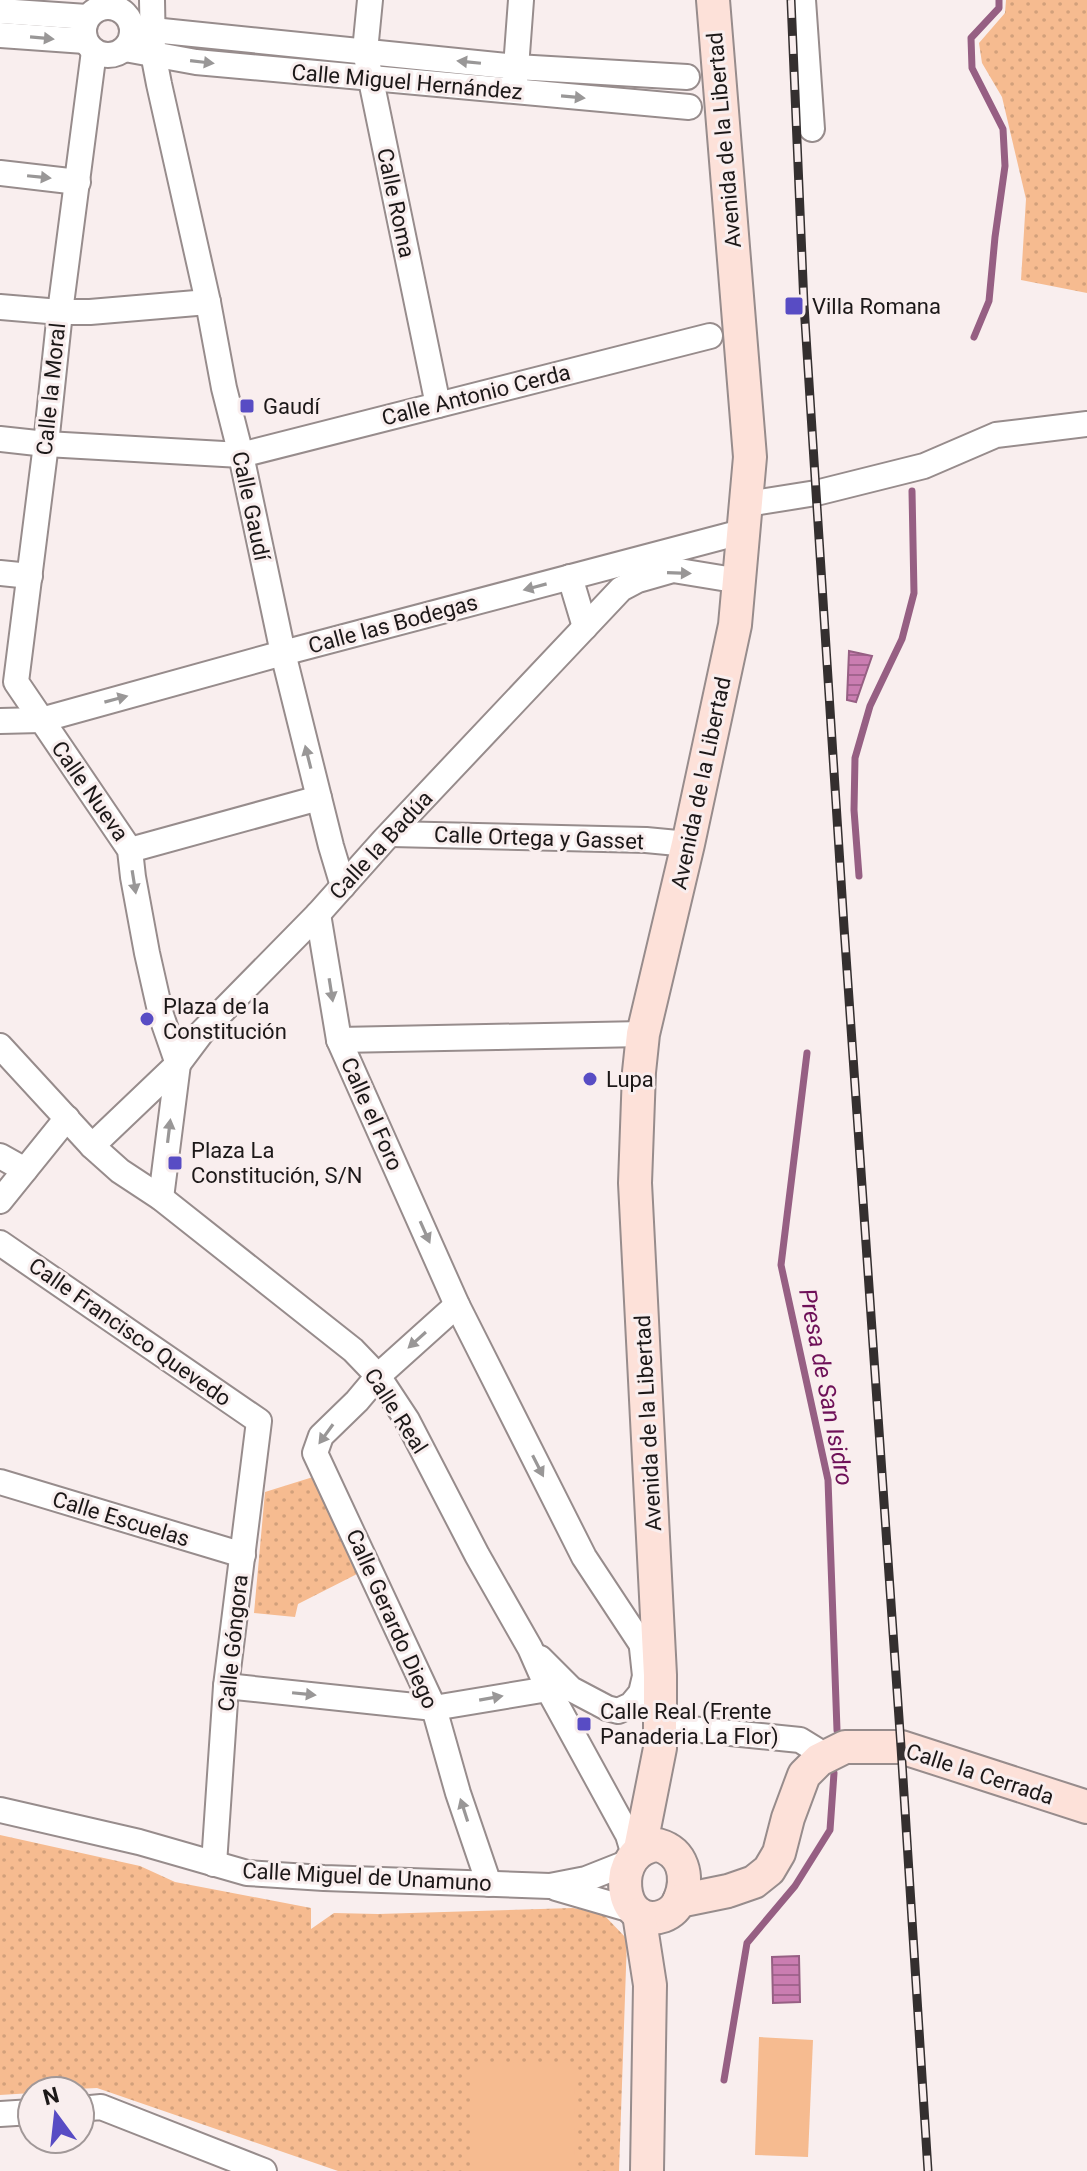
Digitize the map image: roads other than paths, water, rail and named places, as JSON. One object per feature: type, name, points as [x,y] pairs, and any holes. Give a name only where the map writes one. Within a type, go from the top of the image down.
[{"type":"main road","name":"Avenida de la Libertad","points":[[678,1860],[648,1660],[654,1564],[635,1183],[643,1034],[735,625],[750,457],[713,0]]},
{"type":"main road","name":"Avenida de la Libertad","points":[[634,1856],[660,1737]]},
{"type":"main road","name":"Calle la Cerrada","points":[[826,1756],[845,1747],[901,1747],[1087,1807]]},
{"type":"main road","points":[[637,1912],[651,1918],[660,1917],[677,1905],[754,1882],[769,1870],[779,1853],[804,1775],[826,1756]]},
{"type":"main road","points":[[647,2171],[650,1985],[637,1912],[625,1896],[634,1856],[658,1845],[710,1878],[754,1882]]},
{"type":"main road","points":[[650,1985],[660,1963],[677,1905],[678,1860]]},
{"type":"street","name":"Calle Gaudí","points":[[152,0],[141,40],[208,302],[283,653],[343,886]]},
{"type":"street","name":"Calle Roma","points":[[370,0],[365,51],[438,405]]},
{"type":"street","points":[[513,92],[521,0]]},
{"type":"street","points":[[803,0],[812,129]]},
{"type":"street","points":[[13,7],[85,27],[105,56],[116,54],[141,40],[128,16],[108,6],[96,9],[85,27]]},
{"type":"street","points":[[2,38],[85,27]]},
{"type":"street","name":"Calle la Moral","points":[[41,720],[16,682],[78,182],[85,27]]},
{"type":"street","name":"Calle Miguel Hernández","points":[[141,40],[365,51],[516,67],[687,77]]},
{"type":"street","name":"Calle Miguel Hernández","points":[[141,40],[196,62],[689,107]]},
{"type":"street","points":[[0,173],[78,182]]},
{"type":"street","points":[[0,307],[60,312],[208,302]]},
{"type":"street","name":"Calle Antonio Cerda","points":[[0,439],[241,455],[710,336]]},
{"type":"street","name":"Calle las Bodegas","points":[[41,720],[649,556],[816,493],[924,466],[996,435],[1087,424]]},
{"type":"street","points":[[621,589],[649,556]]},
{"type":"street","name":"Calle la Badúa","points":[[92,1146],[178,1064],[202,1032],[318,914],[621,589],[638,580],[673,570],[740,581]]},
{"type":"street","points":[[0,573],[30,576]]},
{"type":"street","points":[[570,577],[585,627]]},
{"type":"street","name":"Calle Nueva","points":[[0,721],[41,720],[130,850],[147,953],[161,1015],[178,1064]]},
{"type":"street","points":[[130,850],[319,798]]},
{"type":"street","name":"Calle Ortega y Gasset","points":[[391,834],[646,840],[688,844]]},
{"type":"street","name":"Calle el Foro","points":[[318,914],[339,1040],[457,1305],[584,1557],[648,1660]]},
{"type":"street","points":[[339,1040],[643,1034]]},
{"type":"street","points":[[0,1046],[92,1146],[120,1171],[161,1198]]},
{"type":"street","name":"Calle la Badúa","points":[[161,1198],[178,1064]]},
{"type":"street","points":[[0,1201],[67,1118]]},
{"type":"street","points":[[0,1156],[25,1170]]},
{"type":"street","name":"Calle Real","points":[[161,1198],[353,1350],[378,1376],[407,1420],[477,1555],[530,1648],[548,1689],[628,1835],[634,1856]]},
{"type":"street","name":"Calle Francisco Quevedo","points":[[0,1243],[259,1421]]},
{"type":"street","points":[[378,1376],[457,1305]]},
{"type":"street","name":"Calle Gerardo Diego","points":[[378,1376],[321,1436],[315,1453],[434,1708],[458,1793],[489,1884]]},
{"type":"street","name":"Calle Góngora","points":[[214,1864],[226,1686],[259,1421]]},
{"type":"street","name":"Calle Escuelas","points":[[0,1482],[243,1555]]},
{"type":"street","name":"Calle Real","points":[[530,1648],[571,1689],[618,1711],[631,1705],[641,1693],[648,1660]]},
{"type":"street","points":[[226,1686],[434,1708],[548,1689]]},
{"type":"street","points":[[660,1737],[800,1740],[826,1756]]},
{"type":"street","name":"Calle Miguel de Unamuno","points":[[0,1810],[139,1842],[247,1873],[550,1886],[586,1879],[634,1856]]},
{"type":"street","name":"Calle Miguel de Unamuno","points":[[550,1886],[637,1912]]},
{"type":"street","points":[[96,2107],[264,2171]]},
{"type":"waterway","name":"Presa de San Isidro","points":[[974,337],[989,301],[1005,166],[1003,129],[972,68],[971,38],[999,8],[999,0]]},
{"type":"waterway","name":"Presa de San Isidro","points":[[859,876],[854,810],[855,758],[870,706],[902,639],[914,593],[912,491]]},
{"type":"waterway","name":"Presa de San Isidro","points":[[807,1053],[781,1265],[828,1480],[837,1730]]},
{"type":"waterway","name":"Presa de San Isidro","points":[[724,2080],[747,1943],[795,1886],[830,1830],[834,1773]]},
{"type":"railway","points":[[791,0],[804,305],[928,2171]]},
{"type":"place","name":"Villa Romana","points":[[794,306]]},
{"type":"place","name":"Gaudí","points":[[247,406]]},
{"type":"place","name":"Plaza de la Constitución","points":[[147,1019]]},
{"type":"place","name":"Lupa","points":[[590,1079]]},
{"type":"place","name":"Plaza La Constitución, S/N","points":[[175,1163]]},
{"type":"place","name":"Calle Real (Frente Panaderia La Flor)","points":[[584,1724]]}]
